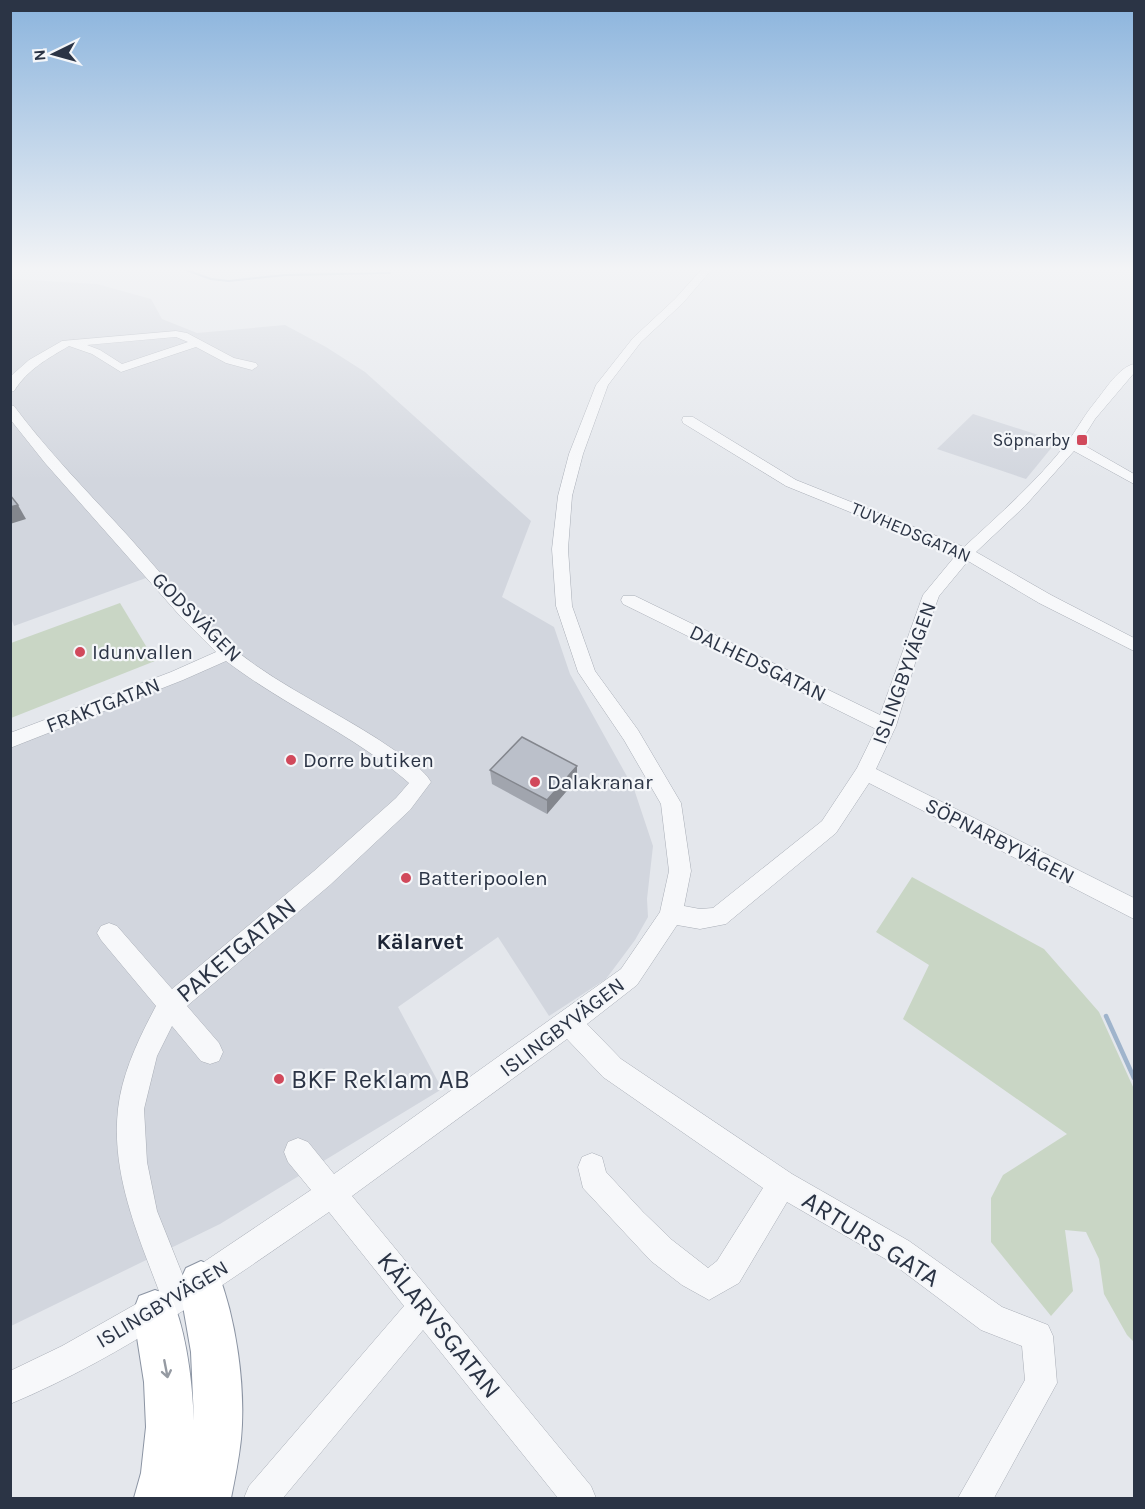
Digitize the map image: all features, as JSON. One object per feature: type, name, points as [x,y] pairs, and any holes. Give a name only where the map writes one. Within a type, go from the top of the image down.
[{"type":"highway","points":[[159,1498],[171,1451],[168,1379],[178,1298]]},
{"type":"highway","points":[[178,1298],[212,1338],[218,1422],[214,1461],[206,1498]]},
{"type":"street","points":[[10,388],[16,378],[33,362],[66,343],[103,339]]},
{"type":"street","points":[[191,339],[230,361],[252,366]]},
{"type":"street","points":[[638,339],[602,385],[573,464],[565,496],[560,549],[564,606],[587,672],[631,735],[671,803],[680,871],[671,914]]},
{"type":"street","points":[[66,343],[82,345],[121,368],[197,343]]},
{"type":"street","name":"ISLINGBYVÄGEN","points":[[10,1388],[73,1357],[178,1298],[332,1193],[569,1023],[629,977],[671,914],[700,919],[718,917],[829,827],[865,772],[887,726],[910,650],[931,595],[966,553],[1020,503],[1073,444],[1107,394],[1134,367]]},
{"type":"street","name":"GODSVÄGEN","points":[[10,409],[56,467],[228,653],[295,698],[405,766],[421,782]]},
{"type":"street","name":"TUVHEDSGATAN","points":[[688,420],[791,483],[966,553],[1045,599],[1134,645]]},
{"type":"street","points":[[1073,444],[1134,480]]},
{"type":"street","name":"DALHEDSGATAN","points":[[629,600],[887,726]]},
{"type":"street","name":"FRAKTGATAN","points":[[10,741],[228,653]]},
{"type":"street","name":"SÖPNARBYVÄGEN","points":[[865,772],[1134,909]]},
{"type":"street","name":"PAKETGATAN","points":[[178,1298],[143,1211],[133,1162],[131,1109],[145,1053],[169,1006],[322,878],[403,804],[421,782]]},
{"type":"street","points":[[109,933],[210,1052]]},
{"type":"street","name":"ARTURS GATA","points":[[569,1023],[612,1068],[782,1184],[899,1251],[992,1319],[1036,1336],[1041,1383],[975,1498]]},
{"type":"street","name":"KÄLARVSGATAN","points":[[298,1152],[579,1498]]},
{"type":"street","points":[[591,1167],[592,1178],[640,1229],[689,1274],[709,1285],[728,1272],[782,1184]]},
{"type":"street","points":[[261,1498],[424,1306]]},
{"type":"shaded area","points":[[11,339],[312,339],[365,372],[531,521],[502,597],[554,627],[570,674],[634,789],[653,846],[647,899],[648,917],[635,940],[606,979],[549,1016],[498,937],[398,1007],[442,1089],[220,1224],[11,1326],[11,741],[228,653],[176,600],[146,578],[14,626],[11,618]]},
{"type":"shaded area","points":[[973,414],[1057,441],[1026,479],[937,449]]},
{"type":"green space","name":"Idunvallen","points":[[120,603],[155,661],[11,718],[11,643]]},
{"type":"green space","points":[[912,877],[1044,949],[1099,1012],[1134,1089],[1134,1342],[1127,1335],[1104,1294],[1099,1259],[1086,1232],[1065,1230],[1073,1291],[1051,1316],[991,1242],[991,1198],[1003,1175],[1067,1134],[903,1019],[929,965],[876,932]]},
{"type":"building","points":[[10,495],[18,505],[10,507]]},
{"type":"building","name":"Dalakranar","points":[[522,737],[577,766],[547,800],[490,770]]},
{"type":"waterway","points":[[1106,1016],[1134,1078]]},
{"type":"place","name":"Söpnarby","points":[[1082,440]]},
{"type":"place","name":"Idunvallen","points":[[80,652]]},
{"type":"place","name":"Dorre butiken","points":[[291,760]]},
{"type":"place","name":"Dalakranar","points":[[535,782]]},
{"type":"place","name":"Batteripoolen","points":[[406,878]]},
{"type":"place","name":"BKF Reklam AB","points":[[279,1079]]},
{"type":"district","name":"Kälarvet","points":[[420,942]]}]
